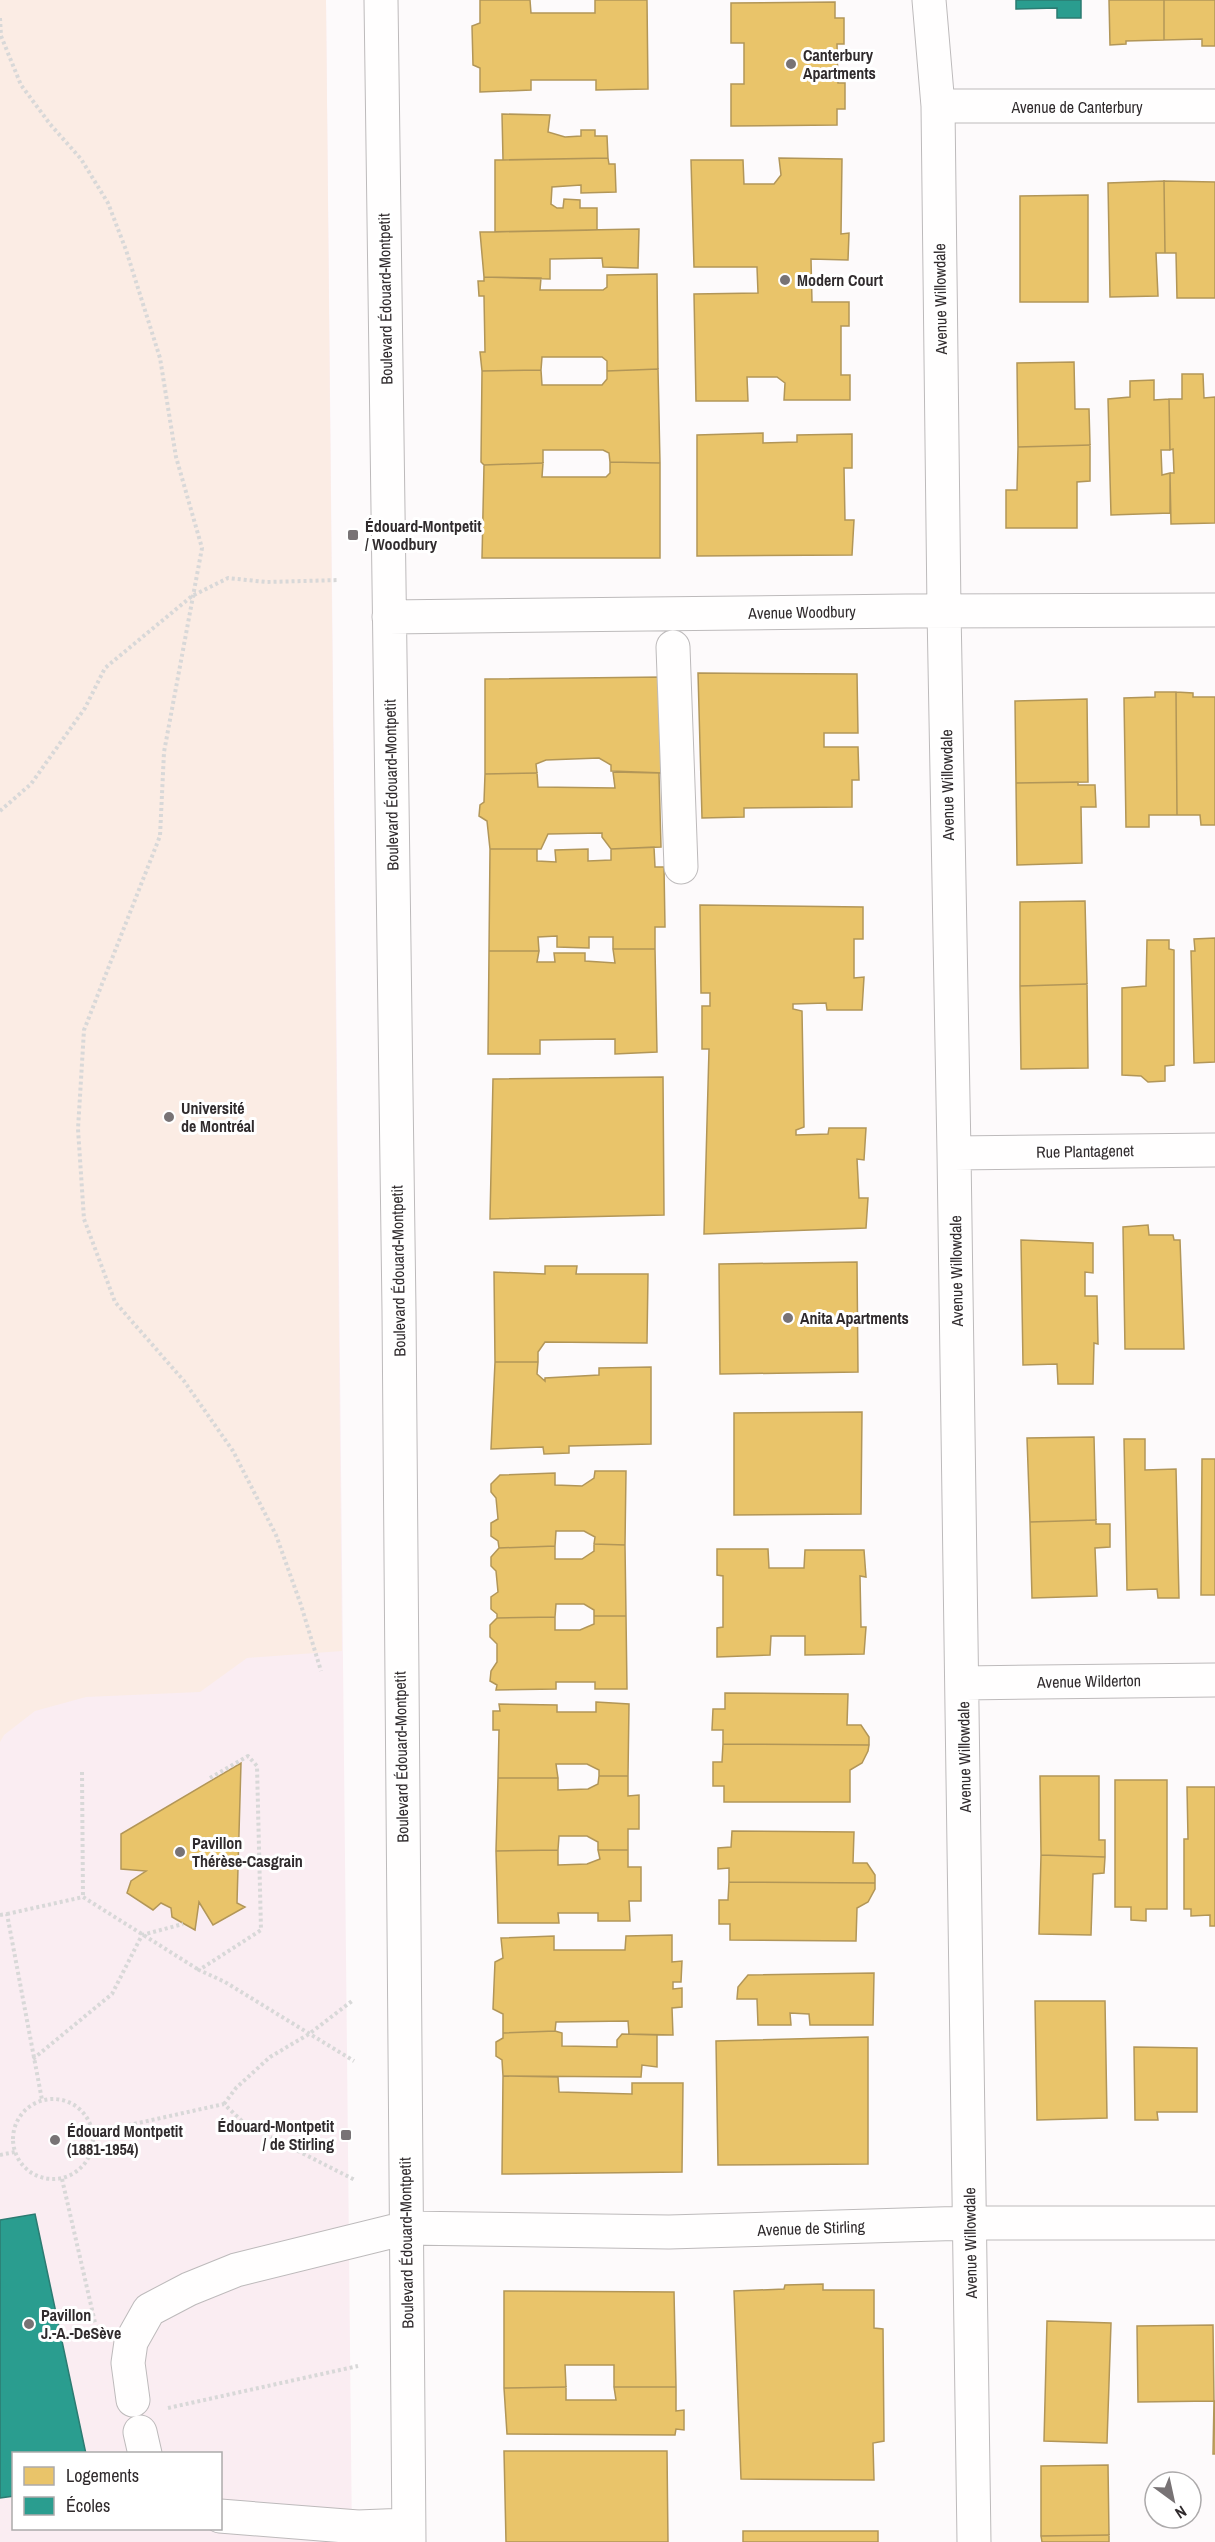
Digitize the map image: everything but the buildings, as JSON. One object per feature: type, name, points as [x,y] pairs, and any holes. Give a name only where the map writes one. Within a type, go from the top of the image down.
[{"type":"street","name":"Boulevard Édouard-Montpetit","points":[[381,0],[399,1311],[408,2533]]},
{"type":"street","name":"Avenue Willowdale","points":[[929,0],[938,106],[974,2542]]},
{"type":"street","name":"Avenue de Canterbury","points":[[938,106],[1215,106]]},
{"type":"street","name":"Avenue Woodbury","points":[[389,617],[944,610],[1215,610]]},
{"type":"street","points":[[673,647],[681,867]]},
{"type":"street","name":"Rue Plantagenet","points":[[954,1153],[1215,1150]]},
{"type":"street","name":"Avenue Wilderton","points":[[963,1683],[1215,1680]]},
{"type":"street","name":"Avenue de Stirling","points":[[133,2400],[128,2364],[131,2342],[149,2310],[189,2289],[236,2271],[406,2228],[669,2232],[970,2223],[1215,2223]]},
{"type":"street","points":[[222,2516],[408,2533]]},
{"type":"path","points":[[0,18],[1,36],[21,85],[50,124],[81,159],[108,203],[126,250],[160,358],[176,457],[202,549],[164,752],[160,836],[84,1030],[78,1129],[84,1219],[114,1302],[184,1381],[233,1451],[276,1535],[302,1605],[321,1671]]},
{"type":"path","points":[[0,811],[31,784],[85,708],[105,668],[192,596],[228,578],[266,582],[339,580]]},
{"type":"path","points":[[200,1970],[261,1930],[257,1766],[248,1756],[210,1778]]},
{"type":"path","points":[[82,1772],[83,1897]]},
{"type":"path","points":[[0,1915],[83,1897],[142,1935],[200,1970],[225,1982],[354,2061]]},
{"type":"path","points":[[7,1914],[42,2100]]},
{"type":"path","points":[[33,2059],[112,1994],[142,1935],[183,1924]]},
{"type":"path","points":[[93,2133],[224,2104],[236,2088],[270,2057],[309,2034],[352,2001]]},
{"type":"path","points":[[42,2100],[69,2101],[79,2107],[87,2115],[93,2133],[93,2148],[89,2159],[82,2168],[62,2179],[39,2177],[20,2163],[15,2152],[13,2141],[18,2119],[26,2109],[42,2100]]},
{"type":"path","points":[[224,2104],[245,2124],[355,2180]]},
{"type":"path","points":[[0,2155],[15,2152]]},
{"type":"path","points":[[62,2179],[97,2334]]},
{"type":"path","points":[[165,2409],[358,2366]]},
{"type":"shaded area","name":"Université de Montréal","points":[[0,0],[326,0],[352,2542],[0,2542]]},
{"type":"shaded area","name":"Université de Montréal","points":[[0,0],[326,0],[342,1651],[247,1658],[200,1692],[86,1697],[35,1711],[4,1735],[0,1742]]},
{"type":"place","name":"Canterbury Apartments","points":[[791,64]]},
{"type":"place","name":"Modern Court","points":[[785,280]]},
{"type":"place","name":"Édouard-Montpetit / Woodbury","points":[[353,535]]},
{"type":"place","name":"Université de Montréal","points":[[169,1117]]},
{"type":"place","name":"Anita Apartments","points":[[788,1318]]},
{"type":"place","name":"Pavillon Thérèse-Casgrain","points":[[180,1852]]},
{"type":"place","name":"Édouard-Montpetit / de Stirling","points":[[346,2135]]},
{"type":"place","name":"Édouard Montpetit (1881-1954)","points":[[55,2140]]},
{"type":"place","name":"Pavillon J.-A.-DeSève","points":[[29,2324]]}]
